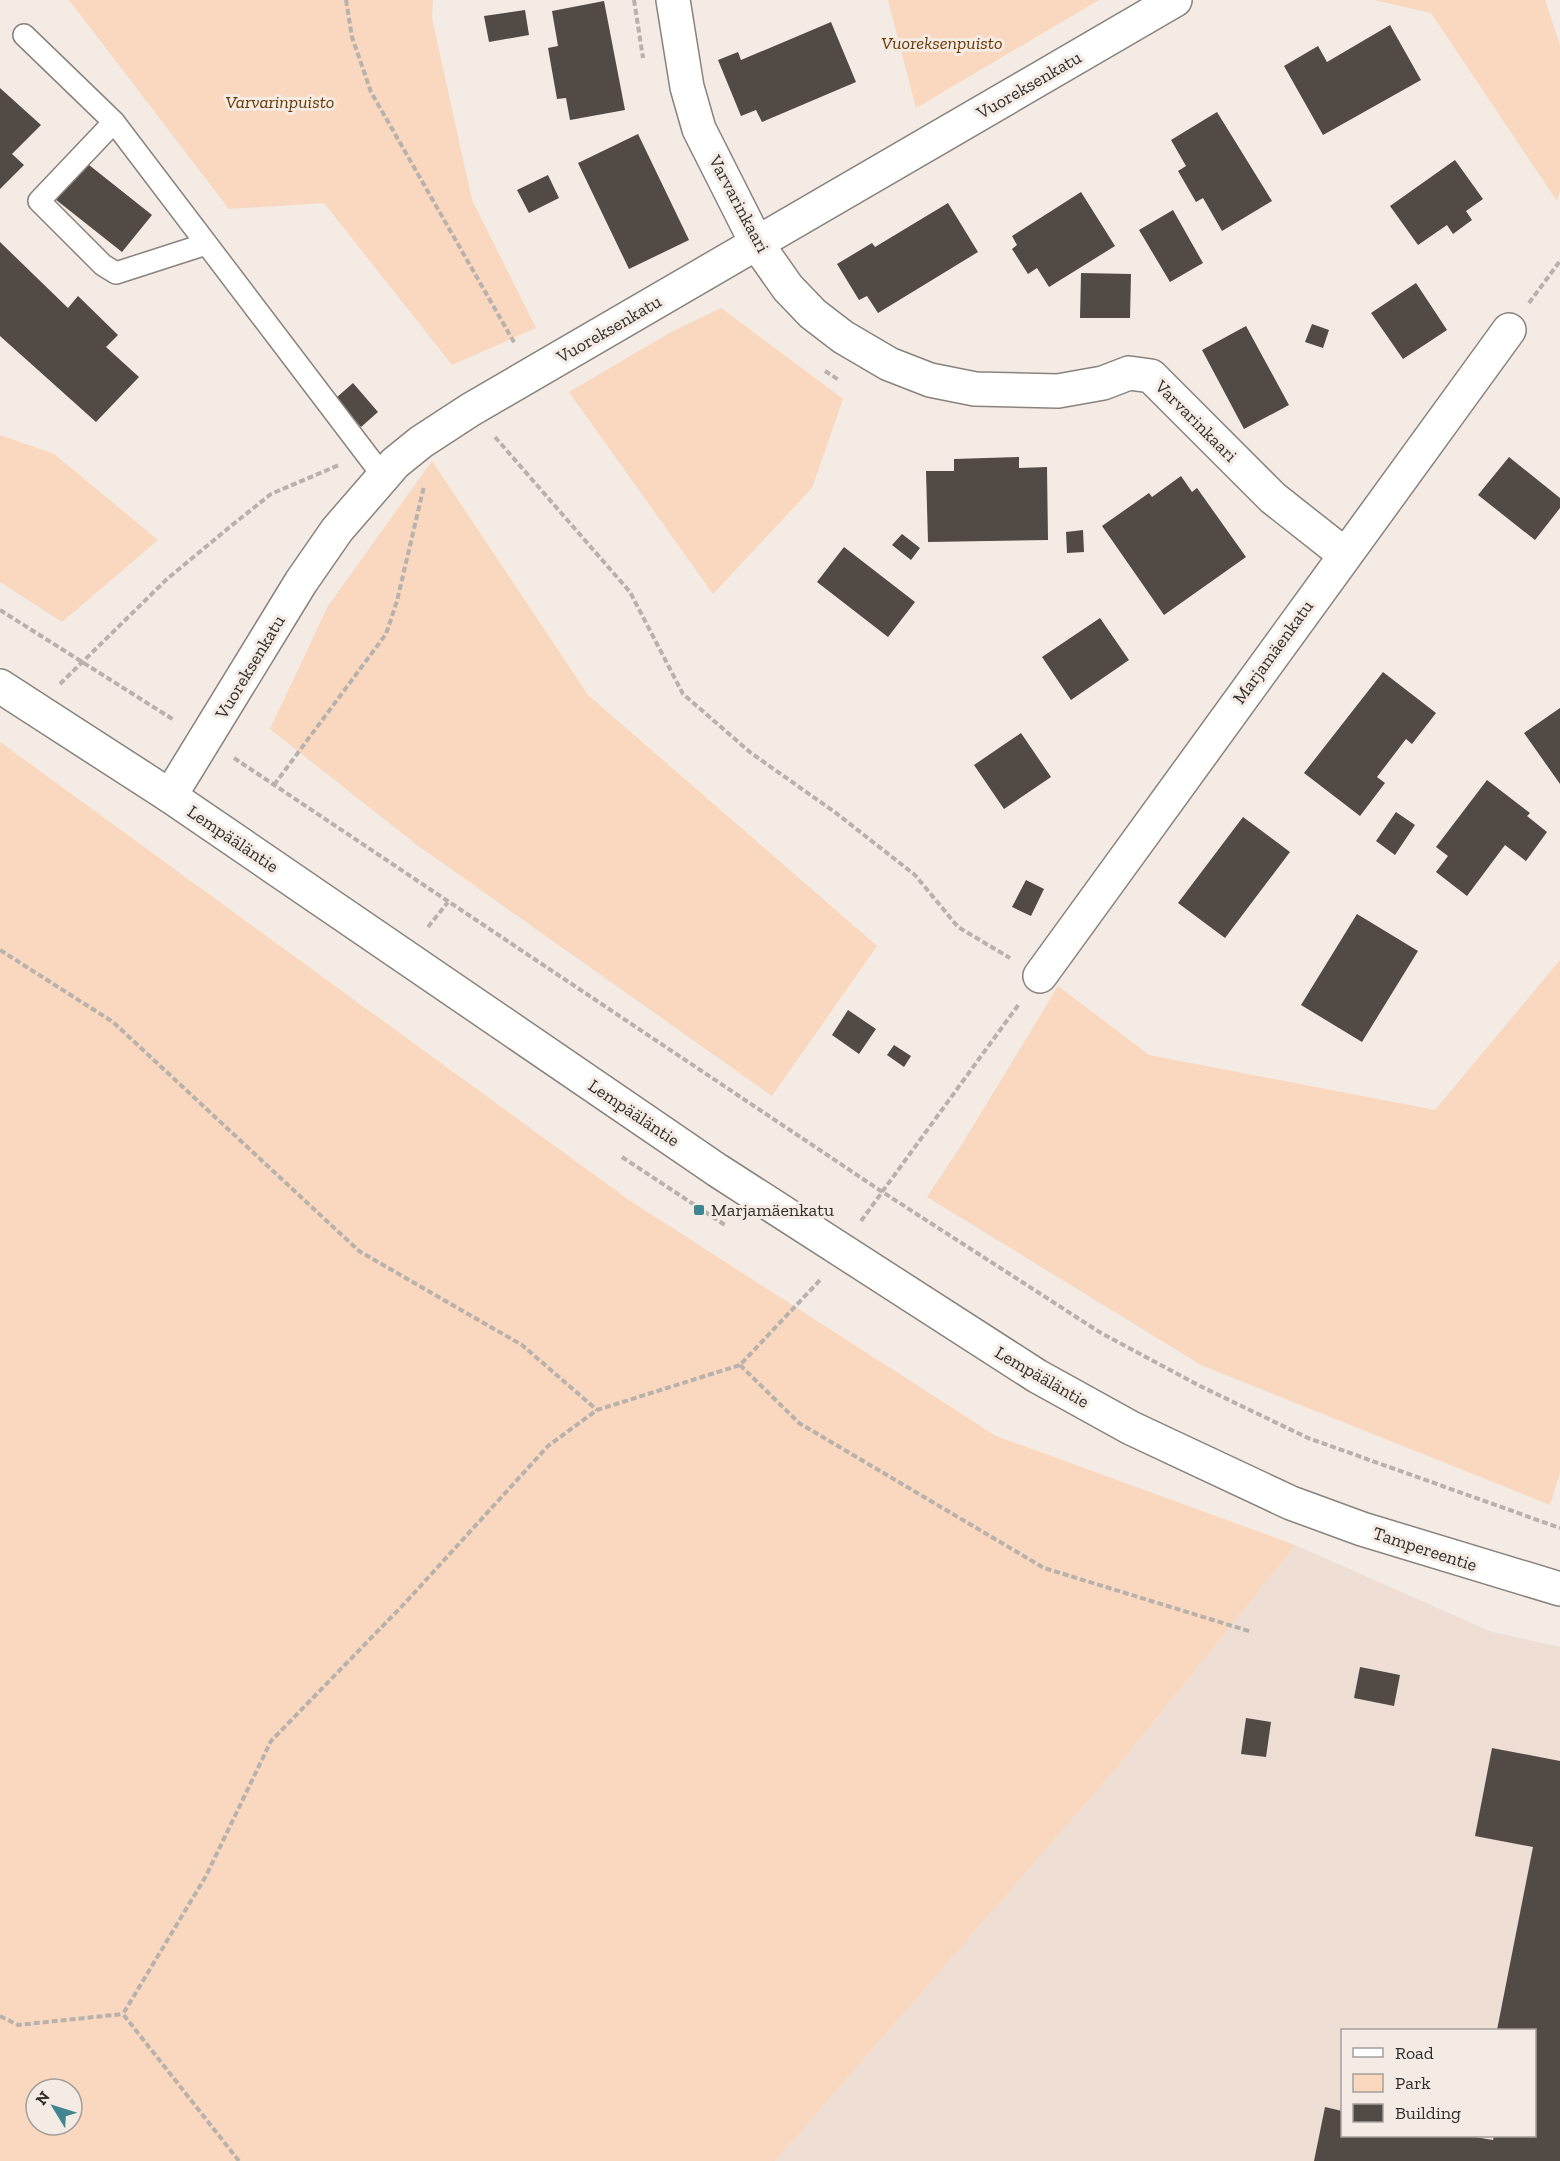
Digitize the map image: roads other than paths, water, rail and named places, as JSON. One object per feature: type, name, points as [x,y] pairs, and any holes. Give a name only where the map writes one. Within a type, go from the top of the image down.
[{"type":"street","name":"Varvarinkaari","points":[[673,0],[687,87],[699,129],[757,244],[788,288],[813,314],[843,337],[889,364],[930,380],[975,389],[1015,392],[1058,391],[1103,383],[1129,373],[1151,376],[1273,498],[1344,554]]},
{"type":"street","name":"Vuoreksenkatu","points":[[170,795],[207,740],[301,582],[337,530],[383,476],[421,442],[470,410],[1175,0]]},
{"type":"street","name":"Marjamäenkatu","points":[[1040,976],[1344,554],[1509,330]]},
{"type":"street","name":"Lempääläntie","points":[[0,686],[170,795],[717,1170],[1028,1370],[1131,1428],[1291,1503]]},
{"type":"street","name":"Tampereentie","points":[[1291,1503],[1362,1529],[1560,1589]]},
{"type":"lane","points":[[24,35],[114,122],[383,476]]},
{"type":"lane","points":[[114,122],[39,201],[103,265],[116,273],[206,244]]},
{"type":"place","name":"Marjamäenkatu","points":[[699,1210]]},
{"type":"park label","name":"Vuoreksenpuisto","points":[[942,43]]},
{"type":"park label","name":"Varvarinpuisto","points":[[280,102]]}]
